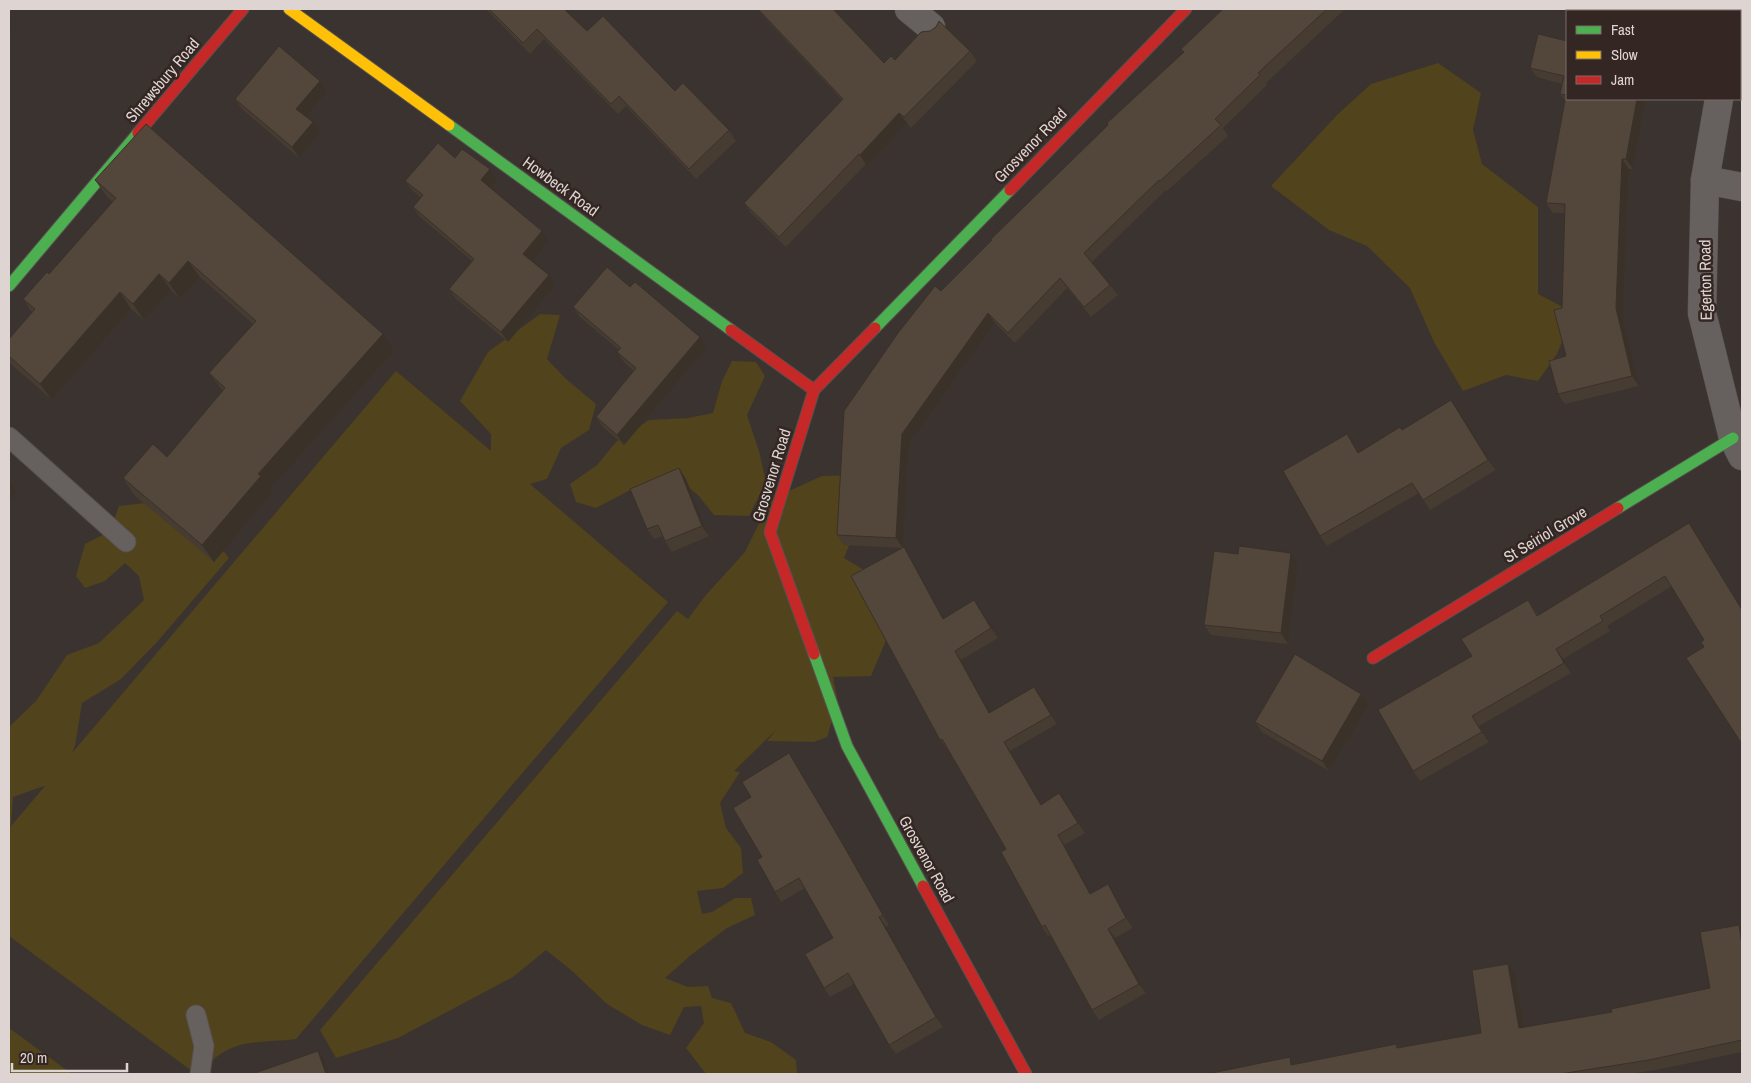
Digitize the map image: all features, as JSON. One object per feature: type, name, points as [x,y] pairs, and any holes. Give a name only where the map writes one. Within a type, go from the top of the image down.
[{"type":"street","name":"Shrewsbury Road","points":[[9,286],[243,9]]},
{"type":"street","name":"Howbeck Road","points":[[289,9],[814,390]]},
{"type":"street","points":[[909,9],[931,27]]},
{"type":"street","name":"Grosvenor Road","points":[[1026,1074],[847,746],[770,532],[814,390],[1186,9]]},
{"type":"street","name":"Egerton Road","points":[[1719,100],[1705,180],[1702,313],[1738,447]]},
{"type":"street","points":[[1705,180],[1742,187]]},
{"type":"street","name":"St Seiriol Grove","points":[[1373,658],[1738,447]]},
{"type":"lane","points":[[9,437],[126,542]]},
{"type":"lane","points":[[196,1015],[204,1046],[200,1074]]},
{"type":"shaded area","points":[[1438,63],[1481,93],[1473,130],[1482,164],[1538,207],[1538,294],[1563,307],[1568,328],[1557,354],[1538,381],[1506,375],[1463,391],[1434,342],[1410,288],[1367,246],[1329,230],[1271,186],[1338,114],[1371,84]]},
{"type":"shaded area","points":[[540,314],[560,315],[547,359],[565,378],[596,404],[589,430],[561,448],[547,479],[530,484],[668,602],[296,1039],[257,1042],[234,1047],[219,1055],[196,1074],[9,936],[9,829],[11,826],[9,827],[9,727],[36,701],[67,655],[99,643],[144,600],[139,576],[125,563],[105,581],[85,588],[76,576],[85,544],[110,531],[119,506],[154,502],[212,537],[229,558],[158,641],[121,679],[82,703],[75,746],[72,753],[396,371],[491,451],[491,434],[460,401],[488,352]],"holes":[[[44,786],[45,786],[11,826],[13,797]]]},
{"type":"shaded area","points":[[732,361],[756,362],[765,376],[747,415],[759,451],[766,482],[749,516],[714,515],[698,495],[673,475],[636,487],[596,508],[576,502],[570,484],[597,465],[616,442],[649,420],[688,418],[713,413],[722,381]]},
{"type":"shaded area","points":[[855,475],[864,508],[844,558],[864,570],[889,633],[871,676],[833,677],[838,702],[827,737],[814,742],[767,741],[776,730],[734,771],[740,772],[720,803],[726,828],[741,848],[743,873],[723,888],[697,891],[702,914],[712,912],[735,898],[751,898],[755,915],[727,928],[691,955],[665,978],[688,987],[708,986],[712,998],[731,1003],[745,1033],[771,1042],[796,1060],[797,1074],[706,1074],[686,1048],[704,1023],[701,1006],[684,1007],[670,1035],[642,1025],[607,1004],[571,970],[546,950],[513,977],[398,1038],[336,1058],[320,1030],[677,611],[688,619],[705,596],[745,552],[771,499],[822,476]]},
{"type":"shaded area","points":[[9,1028],[72,1074],[9,1074]]},
{"type":"building","points":[[489,9],[564,9],[587,31],[603,16],[675,91],[683,83],[729,130],[689,169],[619,96],[611,104],[537,29],[523,43]]},
{"type":"building","points":[[758,9],[833,9],[884,63],[891,56],[895,60],[921,32],[930,31],[936,27],[939,21],[970,51],[904,117],[899,113],[779,237],[744,203],[843,99]]},
{"type":"building","points":[[1223,9],[1327,9],[1258,73],[1260,75],[1215,119],[1221,125],[1159,180],[1084,253],[1110,285],[1084,307],[1060,278],[1008,333],[988,313],[902,434],[896,538],[837,535],[844,411],[898,333],[935,286],[941,291],[991,239],[1108,125],[1107,123],[1184,52],[1181,49]]},
{"type":"building","points":[[1580,9],[1653,9],[1652,10]]},
{"type":"building","points":[[1538,34],[1566,41],[1566,95],[1560,94],[1564,76],[1530,68]]},
{"type":"building","points":[[279,46],[320,81],[296,109],[313,122],[292,147],[235,99]]},
{"type":"building","points":[[1566,95],[1566,100],[1637,100],[1626,159],[1622,159],[1616,308],[1632,376],[1558,394],[1549,361],[1566,356],[1554,310],[1562,308],[1565,204],[1546,203]]},
{"type":"building","points":[[146,124],[383,334],[258,474],[261,476],[202,545],[123,478],[153,444],[167,457],[225,388],[209,373],[256,321],[188,261],[169,283],[159,274],[133,304],[120,292],[40,384],[9,356],[9,339],[35,309],[23,299],[47,272],[49,274],[116,198],[95,180]]},
{"type":"building","points":[[438,143],[455,158],[462,149],[490,169],[481,180],[542,231],[523,254],[549,275],[501,332],[449,289],[474,259],[413,207],[423,195],[405,181]]},
{"type":"building","points":[[607,267],[630,287],[635,282],[700,337],[617,435],[596,417],[636,368],[617,352],[621,348],[573,307]]},
{"type":"building","points":[[1451,400],[1488,460],[1423,500],[1412,483],[1320,536],[1283,471],[1347,434],[1358,453],[1400,427],[1402,430]]},
{"type":"building","points":[[679,468],[702,526],[665,541],[658,525],[647,529],[630,489]]},
{"type":"building","points":[[1689,523],[1742,610],[1742,744],[1686,658],[1704,647],[1701,642],[1704,640],[1665,576],[1600,616],[1603,621],[1556,649],[1564,663],[1472,716],[1482,732],[1413,771],[1378,710],[1472,656],[1461,639],[1528,600],[1537,616]]},
{"type":"building","points":[[1239,546],[1291,553],[1281,633],[1204,625],[1214,551],[1238,554]]},
{"type":"building","points":[[904,547],[943,619],[974,600],[991,628],[955,651],[989,713],[1034,687],[1051,715],[1004,742],[1041,805],[1059,793],[1078,823],[1058,835],[1090,894],[1108,884],[1126,918],[1108,929],[1139,984],[1092,1010],[1045,925],[1042,927],[1001,852],[1006,849],[942,739],[940,740],[851,576]]},
{"type":"building","points":[[1295,654],[1361,694],[1322,761],[1255,722]]},
{"type":"building","points":[[789,753],[883,915],[879,917],[936,1017],[889,1045],[848,973],[824,988],[805,954],[833,938],[799,878],[775,892],[757,860],[762,857],[733,808],[751,797],[742,782]]},
{"type":"building","points":[[1739,925],[1742,945],[1742,1040],[1649,1060],[1560,1074],[1207,1074],[1290,1057],[1291,1065],[1396,1044],[1397,1048],[1481,1033],[1472,970],[1508,964],[1519,1028],[1612,1012],[1611,1009],[1710,988],[1700,932]]},
{"type":"building","points":[[318,1051],[326,1074],[252,1074]]},
{"type":"traffic: fast","points":[[449,125],[731,330]]},
{"type":"traffic: fast","points":[[9,286],[138,133]]},
{"type":"traffic: fast","points":[[875,328],[1010,190]]},
{"type":"traffic: fast","points":[[1618,508],[1733,438]]},
{"type":"traffic: fast","points":[[814,654],[847,746],[923,886]]},
{"type":"traffic: slow","points":[[289,9],[449,125]]},
{"type":"traffic: jam","points":[[138,133],[243,9]]},
{"type":"traffic: jam","points":[[1010,190],[1186,9]]},
{"type":"traffic: jam","points":[[814,654],[770,532],[814,390],[875,328]]},
{"type":"traffic: jam","points":[[731,330],[814,390]]},
{"type":"traffic: jam","points":[[1373,658],[1618,508]]},
{"type":"traffic: jam","points":[[923,886],[1026,1074]]}]
